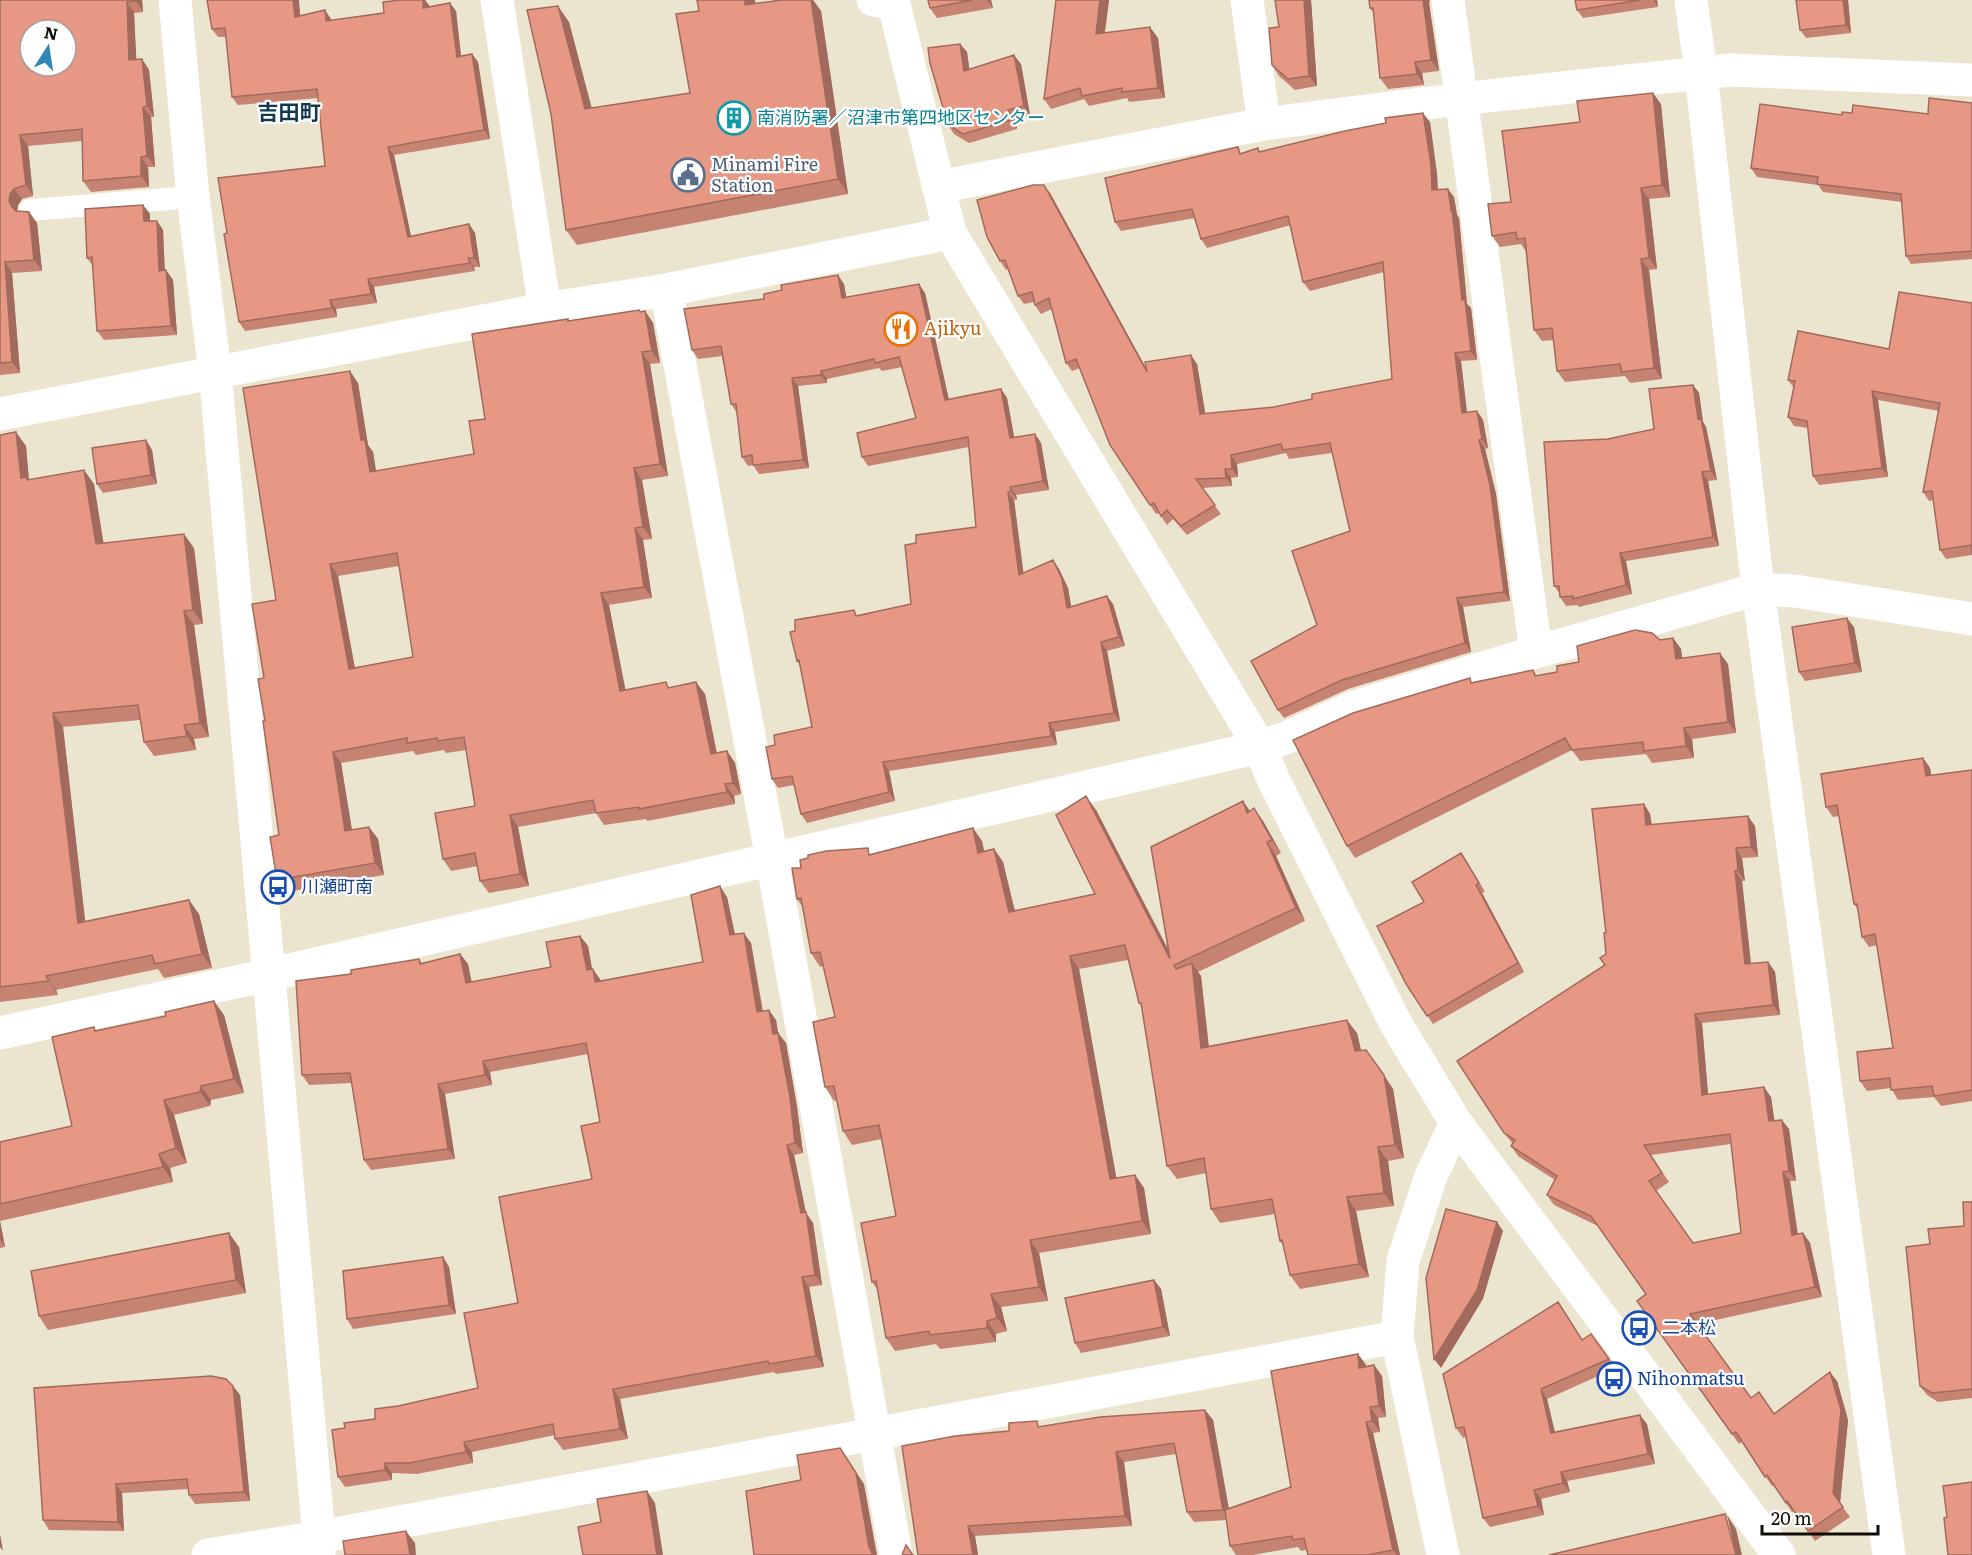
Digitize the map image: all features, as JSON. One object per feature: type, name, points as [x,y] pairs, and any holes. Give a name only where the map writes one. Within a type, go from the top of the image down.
[{"type":"street","points":[[176,0],[193,197],[215,372],[319,1546]]},
{"type":"street","points":[[498,0],[545,309]]},
{"type":"street","points":[[1248,0],[1264,124]]},
{"type":"street","points":[[1448,0],[1536,652]]},
{"type":"street","points":[[1691,0],[1758,589],[1889,1555]]},
{"type":"street","points":[[887,1],[950,233],[1260,747],[1273,779],[1396,1024],[1456,1124],[1779,1555]]},
{"type":"street","points":[[938,187],[1264,124],[1460,99],[1701,73],[1732,70],[1972,80]]},
{"type":"street","points":[[0,414],[545,309],[666,290],[950,233]]},
{"type":"street","points":[[666,290],[772,859],[896,1555]]},
{"type":"street","points":[[0,1033],[268,975],[1260,747],[1288,737],[1354,706],[1758,589],[1795,591],[1972,619]]},
{"type":"street","points":[[1443,1555],[1398,1337],[1403,1261],[1431,1176],[1456,1124]]},
{"type":"street","points":[[208,1555],[319,1546],[873,1433],[1398,1337]]},
{"type":"lane","points":[[30,210],[193,197]]},
{"type":"building","points":[[0,0],[136,0],[127,2],[129,60],[142,59],[147,106],[143,107],[147,156],[141,157],[141,176],[83,181],[82,129],[20,135],[26,185],[14,189],[9,201],[16,211],[29,212],[34,260],[5,262],[12,362],[0,363]]},
{"type":"building","points":[[207,0],[293,0],[295,17],[325,10],[326,21],[384,13],[383,2],[423,0],[423,8],[450,3],[457,57],[472,54],[484,130],[388,147],[408,237],[469,224],[474,258],[468,258],[470,263],[368,279],[371,294],[330,300],[332,308],[239,322],[224,234],[227,233],[218,178],[325,166],[317,89],[232,97],[225,28],[212,29]]},
{"type":"building","name":"南消防署／沼津市第四地区センター","points":[[697,0],[745,0],[745,5],[781,0],[811,0],[838,179],[566,230],[551,114],[527,10],[558,6],[585,109],[690,93],[676,14],[699,11]]},
{"type":"building","points":[[928,0],[972,0],[930,8]]},
{"type":"building","points":[[1056,0],[1100,0],[1096,34],[1150,27],[1158,88],[1122,92],[1122,88],[1082,96],[1080,88],[1044,99]]},
{"type":"building","points":[[1275,0],[1304,0],[1309,76],[1288,79],[1272,65],[1269,28],[1279,27]]},
{"type":"building","points":[[1369,0],[1423,0],[1431,60],[1415,62],[1417,74],[1380,78],[1373,8],[1370,8]]},
{"type":"building","points":[[1575,0],[1641,0],[1577,10]]},
{"type":"building","points":[[1796,0],[1843,0],[1846,25],[1800,30]]},
{"type":"building","points":[[960,44],[964,71],[1014,55],[1024,106],[1008,110],[1011,120],[963,134],[948,125],[930,63],[928,48]]},
{"type":"building","points":[[1653,93],[1662,185],[1641,188],[1649,258],[1641,259],[1654,368],[1622,372],[1620,364],[1557,371],[1552,328],[1534,330],[1525,238],[1517,239],[1516,232],[1492,236],[1488,204],[1511,202],[1502,131],[1580,122],[1577,101]]},
{"type":"building","points":[[1929,98],[1972,103],[1972,251],[1906,256],[1901,194],[1817,184],[1818,177],[1751,168],[1760,104],[1842,115],[1842,112],[1852,113],[1853,105],[1928,114]]},
{"type":"building","points":[[1423,113],[1431,165],[1432,190],[1448,189],[1452,209],[1462,300],[1465,300],[1471,351],[1455,353],[1462,413],[1477,411],[1482,439],[1479,440],[1490,485],[1504,592],[1457,598],[1465,643],[1342,680],[1278,710],[1251,661],[1317,625],[1292,551],[1350,531],[1330,443],[1283,450],[1281,444],[1231,455],[1232,469],[1225,469],[1226,478],[1196,479],[1215,505],[1181,526],[1167,510],[1161,516],[1154,503],[1150,505],[1110,445],[1076,359],[1066,363],[1049,298],[1035,305],[1032,292],[1018,296],[1005,260],[1000,261],[987,237],[977,200],[1033,185],[1044,185],[1147,372],[1145,362],[1191,355],[1200,414],[1274,407],[1312,399],[1312,394],[1392,379],[1383,262],[1303,282],[1288,216],[1201,239],[1192,209],[1115,222],[1105,178],[1238,147],[1240,154],[1258,148],[1259,152],[1386,123],[1385,118]]},
{"type":"building","points":[[143,205],[144,221],[157,221],[159,271],[166,270],[171,326],[97,331],[92,257],[87,258],[85,209]]},
{"type":"building","points":[[838,275],[842,298],[919,284],[945,400],[1001,389],[1010,438],[1035,434],[1043,481],[1010,487],[1011,491],[1008,492],[1019,575],[1053,560],[1062,579],[1067,608],[1107,596],[1119,637],[1101,642],[1114,713],[1049,723],[1051,736],[883,762],[889,792],[801,814],[792,776],[772,779],[766,747],[775,745],[774,735],[812,727],[799,660],[797,661],[790,632],[795,631],[795,620],[854,610],[856,616],[911,604],[905,545],[916,543],[916,535],[976,527],[968,437],[862,457],[857,433],[916,418],[899,357],[875,363],[874,359],[821,371],[821,375],[792,378],[803,460],[753,465],[752,455],[742,457],[736,404],[731,404],[721,346],[692,350],[684,309],[764,299],[764,294],[782,290],[781,285]]},
{"type":"building","points":[[1899,292],[1972,303],[1972,553],[1971,545],[1940,550],[1932,491],[1923,492],[1940,403],[1872,391],[1882,468],[1813,476],[1807,421],[1788,417],[1795,381],[1788,380],[1798,331],[1889,349]]},
{"type":"building","points":[[645,311],[652,351],[642,352],[660,464],[634,468],[643,527],[635,528],[644,587],[601,593],[620,691],[666,682],[668,688],[696,682],[711,754],[727,751],[733,783],[725,784],[727,792],[639,809],[639,807],[596,813],[593,800],[510,815],[520,874],[480,881],[475,853],[443,859],[435,813],[475,806],[464,737],[438,741],[437,738],[407,743],[407,738],[333,752],[345,831],[369,827],[375,863],[277,880],[270,837],[279,835],[258,679],[264,678],[252,604],[276,600],[243,388],[350,371],[361,440],[365,440],[370,472],[474,454],[469,421],[485,419],[472,334],[568,319],[568,321]],"holes":[[[397,553],[413,657],[349,669],[330,564]]]},
{"type":"building","points":[[1693,385],[1698,419],[1701,418],[1711,471],[1702,472],[1713,537],[1620,553],[1626,585],[1573,599],[1573,596],[1560,597],[1559,586],[1554,586],[1544,442],[1608,439],[1654,429],[1649,389]]},
{"type":"building","points":[[16,432],[21,478],[26,477],[27,480],[84,470],[96,544],[184,534],[193,610],[184,611],[200,723],[184,725],[187,736],[144,742],[138,705],[53,713],[78,923],[189,900],[202,954],[155,964],[152,955],[46,976],[49,981],[0,987],[0,435]]},
{"type":"building","points":[[146,440],[151,475],[97,484],[92,448]]},
{"type":"building","points":[[1847,618],[1855,663],[1799,672],[1792,627]]},
{"type":"building","points":[[1635,630],[1652,633],[1660,640],[1673,638],[1676,659],[1720,653],[1728,722],[1684,728],[1686,746],[1644,751],[1643,742],[1572,750],[1565,738],[1347,846],[1293,740],[1353,713],[1470,678],[1471,683],[1533,670],[1535,676],[1557,672],[1557,666],[1579,662],[1577,646]]},
{"type":"building","points":[[1923,758],[1926,776],[1972,770],[1972,1090],[1934,1096],[1932,1086],[1891,1090],[1890,1078],[1860,1081],[1857,1052],[1893,1048],[1875,934],[1862,937],[1837,805],[1826,807],[1821,774]]},
{"type":"building","points":[[1086,796],[1170,959],[1151,847],[1243,801],[1247,813],[1254,808],[1272,840],[1267,842],[1296,908],[1174,965],[1176,969],[1192,963],[1201,1048],[1347,1020],[1355,1051],[1366,1050],[1384,1075],[1395,1145],[1378,1147],[1384,1193],[1347,1197],[1359,1264],[1290,1275],[1282,1240],[1280,1241],[1272,1199],[1211,1209],[1204,1158],[1167,1166],[1141,1003],[1139,1003],[1125,945],[1070,956],[1110,1179],[1135,1175],[1142,1221],[1030,1240],[1039,1287],[991,1294],[997,1318],[987,1321],[987,1328],[930,1335],[929,1331],[886,1338],[876,1281],[872,1282],[861,1223],[896,1216],[879,1125],[843,1131],[834,1086],[825,1087],[813,1022],[835,1017],[820,952],[811,953],[801,898],[797,899],[792,868],[801,868],[800,860],[808,858],[808,855],[826,851],[868,848],[869,855],[973,828],[978,853],[994,849],[1009,912],[1095,894],[1056,815]]},
{"type":"building","points":[[1644,804],[1646,825],[1748,816],[1751,847],[1736,848],[1738,871],[1735,871],[1745,964],[1768,962],[1773,1005],[1695,1014],[1702,1095],[1764,1087],[1769,1121],[1782,1120],[1789,1171],[1783,1172],[1792,1235],[1803,1233],[1815,1287],[1690,1314],[1751,1398],[1759,1392],[1774,1414],[1830,1372],[1841,1410],[1833,1493],[1843,1507],[1808,1531],[1767,1475],[1765,1477],[1736,1432],[1732,1434],[1637,1301],[1646,1294],[1591,1216],[1547,1195],[1557,1176],[1511,1146],[1515,1140],[1504,1133],[1457,1061],[1605,965],[1600,958],[1606,954],[1604,933],[1606,933],[1592,809]],"holes":[[[1730,1134],[1741,1233],[1693,1243],[1649,1181],[1662,1173],[1644,1145]]]},
{"type":"building","points":[[1461,853],[1479,883],[1476,885],[1518,963],[1427,1016],[1406,984],[1377,926],[1424,902],[1412,882]]},
{"type":"building","points":[[720,886],[730,935],[744,933],[757,1012],[769,1010],[773,1034],[778,1033],[790,1097],[795,1143],[787,1145],[801,1213],[806,1212],[815,1275],[802,1277],[816,1356],[769,1364],[768,1361],[613,1389],[620,1429],[555,1439],[553,1424],[464,1442],[466,1452],[409,1463],[385,1463],[385,1470],[338,1477],[332,1430],[345,1428],[344,1423],[375,1419],[375,1409],[478,1388],[464,1313],[518,1303],[499,1197],[592,1179],[581,1126],[600,1122],[586,1043],[483,1061],[485,1075],[438,1084],[448,1149],[364,1160],[350,1073],[302,1075],[296,981],[351,974],[351,970],[419,959],[420,964],[460,954],[466,983],[551,967],[546,942],[580,936],[587,970],[593,969],[595,982],[703,962],[691,895]]},
{"type":"building","points":[[214,1001],[234,1079],[201,1086],[200,1092],[164,1100],[176,1148],[159,1154],[163,1167],[0,1204],[0,1142],[72,1126],[52,1037],[94,1027],[95,1031],[166,1016],[165,1012]]},
{"type":"building","points":[[1963,1202],[1972,1202],[1972,1389],[1932,1393],[1920,1386],[1906,1247],[1930,1244],[1928,1229],[1964,1226]]},
{"type":"building","points":[[1446,1209],[1497,1222],[1477,1290],[1434,1359],[1426,1278]]},
{"type":"building","points":[[229,1233],[236,1280],[39,1316],[31,1271]]},
{"type":"building","points":[[443,1257],[449,1305],[347,1319],[343,1271]]},
{"type":"building","points":[[1154,1280],[1163,1327],[1075,1343],[1065,1298]]},
{"type":"building","points":[[1558,1302],[1582,1340],[1591,1334],[1609,1359],[1541,1389],[1551,1433],[1640,1415],[1648,1454],[1561,1472],[1563,1483],[1534,1490],[1538,1506],[1483,1518],[1464,1427],[1456,1428],[1443,1374]]},
{"type":"building","points":[[1358,1354],[1359,1368],[1374,1365],[1379,1406],[1370,1407],[1372,1421],[1366,1422],[1393,1550],[1367,1555],[1308,1555],[1304,1538],[1293,1540],[1292,1536],[1230,1546],[1225,1510],[1291,1487],[1271,1371]]},
{"type":"building","points":[[211,1376],[226,1379],[233,1386],[244,1492],[189,1495],[187,1479],[116,1484],[118,1522],[43,1520],[34,1388]]},
{"type":"building","points":[[1205,1410],[1223,1510],[1187,1512],[1174,1443],[1116,1452],[1125,1516],[968,1526],[973,1555],[918,1555],[902,1446],[955,1436],[1009,1431],[1009,1423],[1037,1421],[1038,1427],[1100,1417]]},
{"type":"building","points":[[840,1448],[856,1473],[869,1547],[873,1555],[754,1555],[746,1491],[801,1480],[797,1455]]},
{"type":"building","points":[[1972,1482],[1972,1555],[1948,1555],[1943,1486]]},
{"type":"building","points":[[647,1491],[657,1555],[583,1555],[578,1527],[601,1522],[597,1499]]},
{"type":"building","points":[[1725,1514],[1736,1555],[1549,1555]]},
{"type":"building","points":[[406,1531],[410,1555],[345,1555],[343,1541]]},
{"type":"building","points":[[906,1545],[913,1555],[902,1555]]},
{"type":"place","name":"南消防署／沼津市第四地区センター","points":[[734,118]]},
{"type":"place","name":"Minami Fire Station","points":[[688,175]]},
{"type":"place","name":"Ajikyu","points":[[901,329]]},
{"type":"place","name":"川瀬町南","points":[[278,887]]},
{"type":"place","name":"二本松","points":[[1639,1328]]},
{"type":"place","name":"Nihonmatsu","points":[[1614,1379]]},
{"type":"district","name":"吉田町","points":[[289,113]]}]
